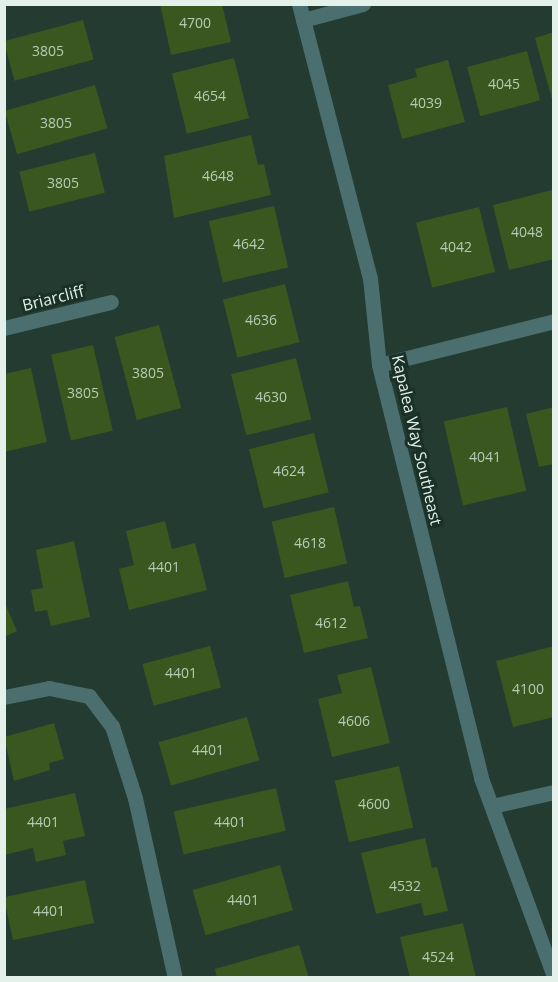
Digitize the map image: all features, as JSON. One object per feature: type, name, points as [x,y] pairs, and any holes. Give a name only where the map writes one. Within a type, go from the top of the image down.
[{"type":"street","points":[[301,12],[363,4]]},
{"type":"street","name":"Kapalea Way Southeast","points":[[301,12],[370,278],[379,365],[481,778],[554,976]]},
{"type":"street","name":"Briarcliff","points":[[5,325],[111,302]]},
{"type":"street","points":[[379,365],[554,321]]},
{"type":"street","points":[[4,697],[49,688],[89,696],[112,726],[135,798],[175,978]]},
{"type":"street","points":[[492,806],[554,792]]},
{"type":"building","points":[[160,4],[222,4],[231,42],[171,55]]},
{"type":"building","points":[[83,20],[94,60],[14,81],[4,41]]},
{"type":"building","points":[[554,32],[554,103],[553,103],[535,38]]},
{"type":"building","points":[[527,51],[540,100],[480,116],[467,67]]},
{"type":"building","points":[[234,58],[249,118],[187,134],[172,73]]},
{"type":"building","points":[[448,60],[465,122],[402,139],[388,85],[417,77],[415,69]]},
{"type":"building","points":[[95,85],[107,128],[17,154],[5,111]]},
{"type":"building","points":[[251,135],[258,165],[264,164],[271,195],[174,218],[164,156]]},
{"type":"building","points":[[95,153],[105,193],[29,212],[19,172]]},
{"type":"building","points":[[552,190],[554,259],[509,270],[493,205]]},
{"type":"building","points":[[274,206],[288,267],[223,282],[209,221]]},
{"type":"building","points":[[479,207],[495,272],[432,288],[416,223]]},
{"type":"building","points":[[285,284],[300,342],[237,358],[223,299]]},
{"type":"building","points":[[159,325],[181,408],[137,420],[115,337]]},
{"type":"building","points":[[93,345],[113,431],[71,440],[51,355]]},
{"type":"building","points":[[296,358],[311,419],[246,435],[231,374]]},
{"type":"building","points":[[31,368],[47,442],[4,452],[4,374]]},
{"type":"building","points":[[507,407],[526,491],[463,505],[444,422]]},
{"type":"building","points":[[554,407],[554,464],[539,467],[526,414]]},
{"type":"building","points":[[314,433],[329,492],[264,508],[249,449]]},
{"type":"building","points":[[334,507],[347,564],[285,578],[272,521]]},
{"type":"building","points":[[165,521],[172,549],[195,543],[207,590],[129,610],[119,569],[134,565],[126,531]]},
{"type":"building","points":[[74,541],[90,617],[51,626],[47,610],[35,612],[31,590],[43,588],[36,550]]},
{"type":"building","points":[[348,581],[354,607],[360,606],[368,638],[304,653],[290,595]]},
{"type":"building","points":[[4,601],[17,631],[4,637]]},
{"type":"building","points":[[210,646],[221,688],[154,706],[142,664]]},
{"type":"building","points":[[554,646],[554,717],[513,727],[496,661]]},
{"type":"building","points":[[371,667],[390,743],[332,757],[318,699],[342,693],[337,675]]},
{"type":"building","points":[[247,717],[259,760],[171,786],[159,742]]},
{"type":"building","points":[[54,723],[64,759],[49,763],[50,770],[14,781],[4,737]]},
{"type":"building","points":[[399,766],[413,827],[349,842],[335,781]]},
{"type":"building","points":[[276,788],[286,831],[184,854],[174,812]]},
{"type":"building","points":[[75,793],[85,836],[63,841],[66,855],[36,862],[33,848],[4,855],[4,809]]},
{"type":"building","points":[[425,838],[432,868],[437,867],[448,911],[424,916],[421,903],[376,914],[361,853]]},
{"type":"building","points":[[280,865],[293,910],[205,935],[193,890]]},
{"type":"building","points":[[85,880],[94,923],[13,940],[4,897]]},
{"type":"building","points":[[463,923],[476,978],[410,978],[400,937]]},
{"type":"building","points":[[299,945],[309,978],[217,978],[215,969]]}]
